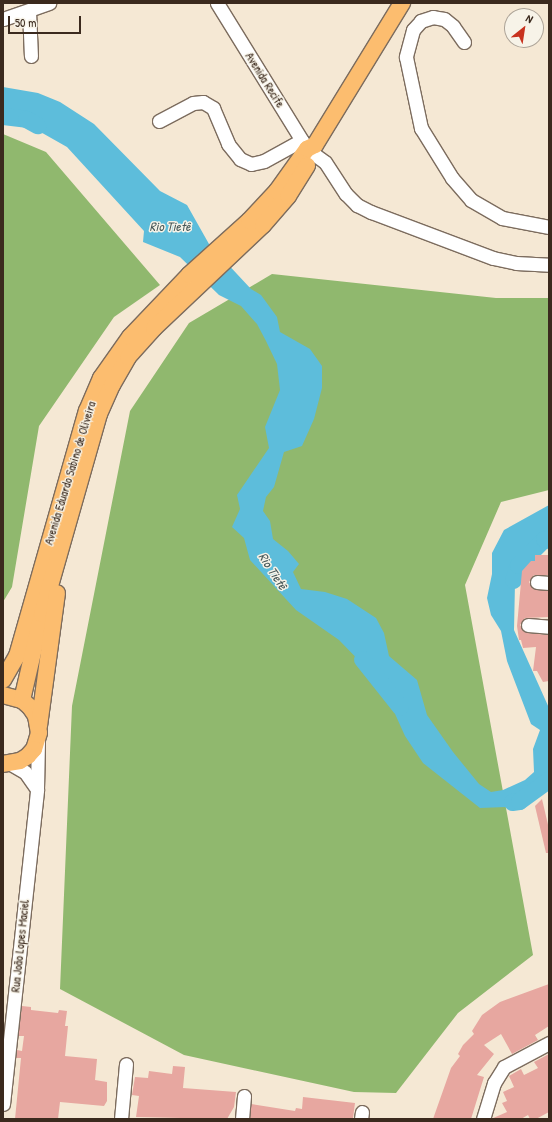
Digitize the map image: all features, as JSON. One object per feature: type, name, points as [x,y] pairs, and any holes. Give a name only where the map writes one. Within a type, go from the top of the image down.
[{"type":"main road","name":"Avenida Eduardo Sabino de Oliveira","points":[[3,680],[17,656],[87,411],[101,378],[130,337],[232,244],[263,225],[288,196],[310,147],[402,3]]},
{"type":"main road","name":"Avenida Eduardo Sabino de Oliveira","points":[[62,551],[99,414],[112,385],[128,357],[194,280]]},
{"type":"main road","points":[[22,700],[42,614],[62,551]]},
{"type":"main road","points":[[6,764],[28,756],[39,733],[62,551]]},
{"type":"main road","points":[[3,695],[22,700],[36,716],[39,733]]},
{"type":"street","points":[[3,19],[49,3]]},
{"type":"street","name":"Avenida Recife","points":[[217,3],[310,147],[329,167],[352,200],[371,212],[494,258],[516,263],[549,264]]},
{"type":"street","points":[[29,11],[31,56]]},
{"type":"street","points":[[464,42],[453,26],[444,19],[433,17],[421,21],[413,30],[406,57],[421,128],[452,178],[471,200],[502,218],[549,226]]},
{"type":"street","points":[[159,121],[193,103],[203,102],[213,108],[228,144],[240,160],[251,164],[310,147]]},
{"type":"street","points":[[528,625],[549,627]]},
{"type":"street","name":"Rua João Lopes Maciel","points":[[3,1104],[37,789],[39,733]]},
{"type":"street","points":[[6,764],[25,772],[37,789]]},
{"type":"street","points":[[483,1119],[494,1083],[504,1067],[549,1043]]},
{"type":"street","points":[[121,1119],[126,1064]]},
{"type":"street","points":[[242,1119],[244,1096]]},
{"type":"green space","points":[[3,134],[46,152],[160,285],[114,317],[39,426],[12,587],[3,602]]},
{"type":"green space","points":[[272,274],[496,298],[549,298],[549,490],[501,502],[465,585],[533,955],[458,1013],[396,1093],[354,1092],[184,1055],[60,989],[72,706],[130,411],[189,323]]},
{"type":"water","name":"Rio Tietê","points":[[3,87],[38,93],[60,102],[94,124],[160,191],[187,205],[209,244],[251,289],[261,295],[277,317],[280,332],[310,349],[322,366],[322,388],[314,419],[302,446],[284,452],[274,487],[266,497],[263,511],[270,521],[273,539],[288,551],[299,564],[293,572],[301,589],[325,592],[347,599],[376,618],[384,633],[389,656],[417,680],[427,715],[453,752],[479,784],[491,792],[503,790],[525,780],[534,772],[533,749],[540,730],[531,724],[507,661],[501,631],[491,615],[487,598],[492,574],[492,553],[504,530],[549,505],[549,536],[533,544],[523,561],[515,583],[514,630],[549,708],[549,779],[532,791],[526,802],[506,807],[480,808],[423,763],[405,736],[391,705],[384,680],[373,675],[339,640],[296,610],[250,560],[244,538],[232,527],[240,509],[237,495],[269,448],[265,427],[280,390],[277,364],[266,341],[257,324],[241,306],[219,295],[180,257],[143,242],[144,231],[67,147],[14,117],[3,117]]},
{"type":"building","points":[[535,555],[549,555],[549,575],[534,575],[529,582],[533,589],[549,591],[549,617],[525,618],[520,625],[527,633],[549,635],[549,681],[543,682],[537,671],[533,671],[536,647],[523,648],[521,640],[519,640],[517,626],[522,571],[531,561],[535,561]]},
{"type":"building","points":[[542,799],[549,829],[549,853],[546,853],[535,806]]},
{"type":"building","points":[[549,984],[549,1026],[535,1035],[538,1040],[512,1054],[501,1034],[484,1045],[494,1054],[477,1075],[484,1077],[471,1119],[433,1119],[451,1068],[460,1056],[458,1054],[463,1045],[474,1034],[472,1031],[482,1015],[500,1002]]},
{"type":"building","points":[[22,1006],[31,1007],[31,1010],[58,1013],[59,1010],[67,1011],[65,1026],[68,1026],[65,1056],[97,1059],[95,1080],[107,1082],[107,1101],[104,1106],[60,1102],[58,1119],[15,1119],[21,1058],[16,1058],[17,1050],[22,1051],[24,1036],[18,1036]]},
{"type":"building","points":[[549,1054],[549,1112],[536,1119],[530,1119],[528,1115],[521,1119],[491,1119],[507,1112],[502,1103],[507,1101],[503,1092],[514,1087],[509,1076],[521,1069],[524,1075],[538,1068],[534,1062]]},
{"type":"building","points":[[173,1066],[185,1067],[183,1088],[236,1092],[234,1107],[227,1119],[136,1117],[139,1096],[132,1095],[135,1077],[148,1078],[149,1071],[172,1074]]},
{"type":"building","points":[[303,1097],[355,1103],[353,1118],[250,1119],[251,1104],[295,1111],[296,1108],[302,1109]]},
{"type":"waterway","name":"Rio Tietê","points":[[3,116],[26,119],[37,125]]},
{"type":"waterway","name":"Rio Tietê","points":[[513,580],[518,565],[544,539],[549,540]]},
{"type":"waterway","name":"Rio Tietê","points":[[362,659],[400,707]]},
{"type":"waterway","name":"Rio Tietê","points":[[512,802],[519,801],[549,779]]}]
